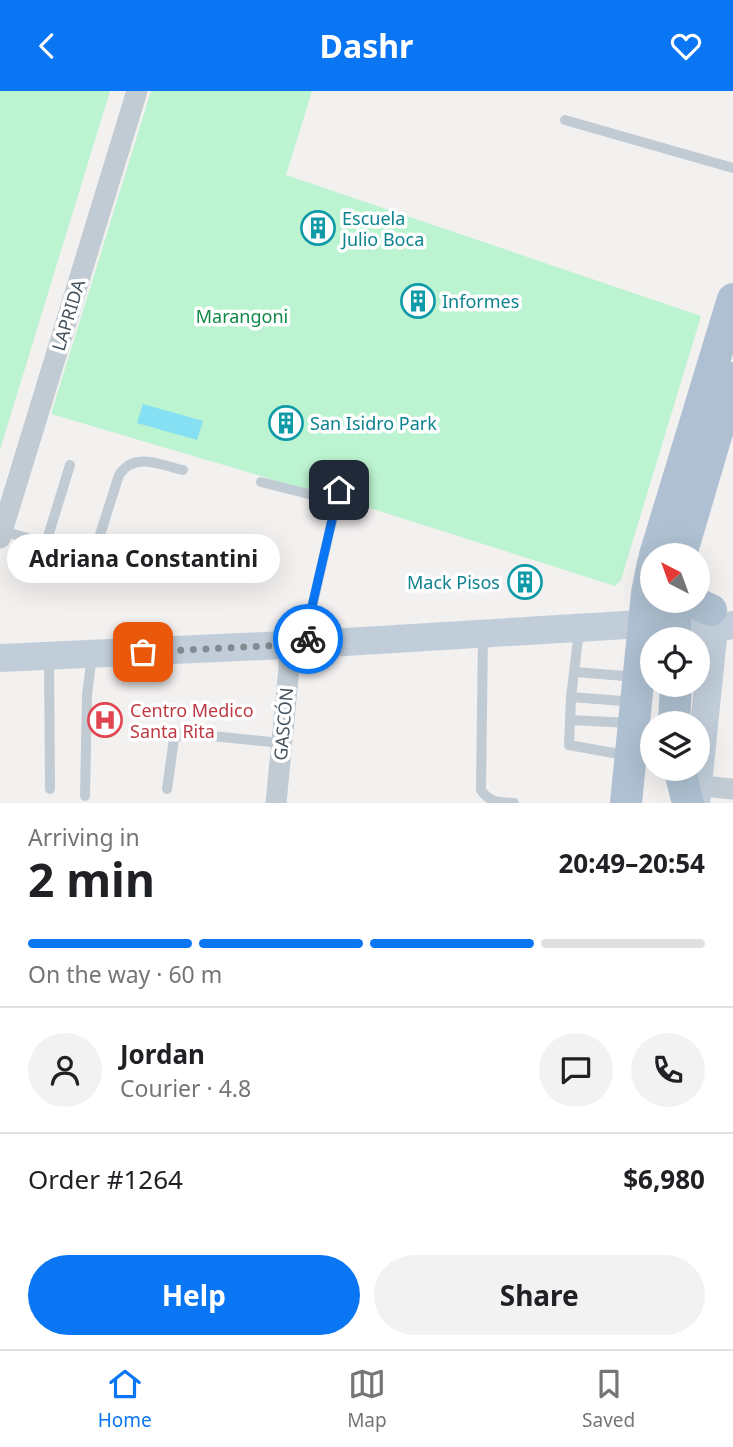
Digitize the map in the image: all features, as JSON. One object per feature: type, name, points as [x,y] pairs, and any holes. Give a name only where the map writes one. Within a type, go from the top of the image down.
[{"type":"main road","points":[[659,543],[733,299]]},
{"type":"main road","points":[[685,543],[733,378]]},
{"type":"main road","points":[[0,658],[483,634],[691,619]]},
{"type":"main road","points":[[626,803],[631,756],[647,702],[691,619]]},
{"type":"main road","points":[[680,785],[691,619]]},
{"type":"street","name":"LAPRIDA","points":[[1,535],[137,91]]},
{"type":"street","name":"GASCÓN","points":[[276,803],[289,668],[298,644]]},
{"type":"street","points":[[680,785],[733,789]]},
{"type":"lane","points":[[565,120],[733,168]]},
{"type":"lane","points":[[70,465],[46,543],[46,553],[80,568],[92,560],[118,475],[125,466],[138,460],[183,470]]},
{"type":"lane","points":[[261,482],[337,496],[310,615],[298,644]]},
{"type":"lane","points":[[1,535],[46,543]]},
{"type":"lane","points":[[579,628],[569,745],[631,756]]},
{"type":"lane","points":[[483,634],[481,790],[493,801],[514,803]]},
{"type":"lane","points":[[85,796],[87,695],[93,655]]},
{"type":"lane","points":[[49,657],[50,789]]},
{"type":"lane","points":[[576,672],[647,702]]},
{"type":"lane","points":[[571,697],[647,702]]},
{"type":"lane","points":[[571,720],[647,702]]},
{"type":"lane","points":[[167,789],[174,739],[183,733],[281,743]]},
{"type":"green space","points":[[0,91],[110,91],[0,450]]},
{"type":"green space","name":"Marangoni","points":[[151,91],[312,91],[286,175],[701,316],[621,580],[615,586],[376,510],[51,414]]},
{"type":"water","points":[[143,404],[203,421],[197,440],[137,423]]},
{"type":"way so far","points":[[143,652],[307,644],[308,639]]},
{"type":"place","name":"Escuela Julio Boca","points":[[318,228]]},
{"type":"place","name":"Informes","points":[[418,301]]},
{"type":"place","name":"San Isidro Park","points":[[286,423]]},
{"type":"place","name":"Mack Pisos","points":[[525,582]]},
{"type":"place","name":"Adriana Constantini","points":[[143,652]]},
{"type":"place","name":"Centro Medico Santa Rita","points":[[105,720]]},
{"type":"route","points":[[308,639],[310,615],[339,490]]}]
